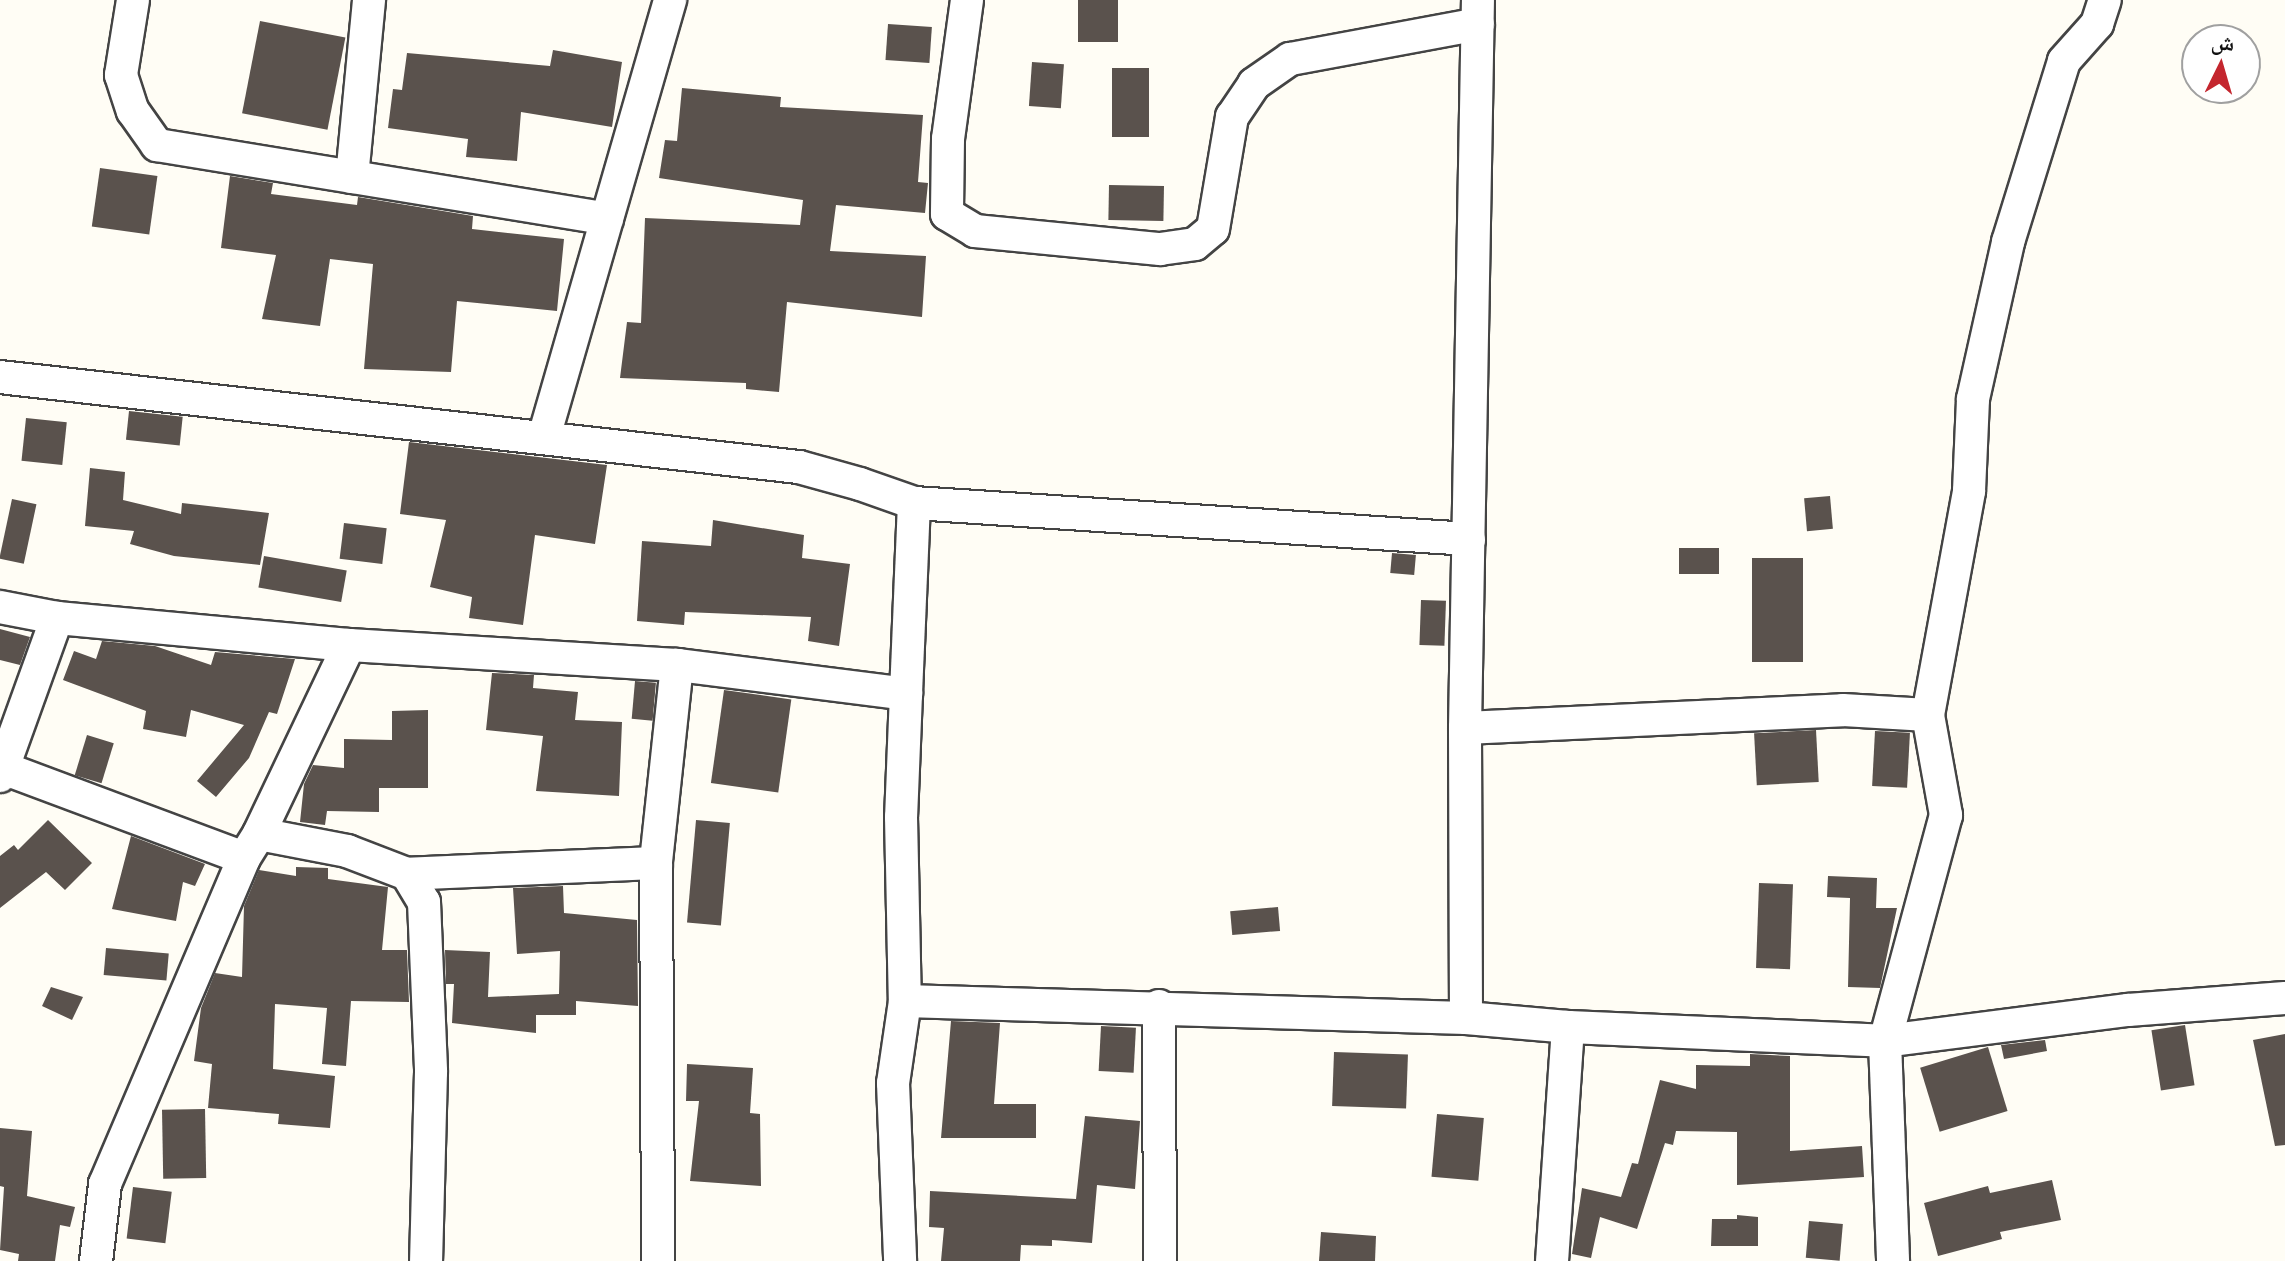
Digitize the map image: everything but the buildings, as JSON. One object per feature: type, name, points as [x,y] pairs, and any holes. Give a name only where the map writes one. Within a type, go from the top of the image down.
[{"type":"street","points":[[133,0],[121,75],[133,111],[157,145],[607,219]]},
{"type":"street","points":[[352,177],[369,0]]},
{"type":"street","points":[[544,437],[670,0]]},
{"type":"street","points":[[967,0],[948,139],[947,214],[975,231],[1160,249],[1195,244],[1213,229],[1232,117],[1254,84],[1290,59],[1478,12],[1465,728],[1466,1018]]},
{"type":"street","points":[[1893,1261],[1885,1041],[1946,815],[1928,715],[1969,491],[1973,399],[2008,242],[2064,61],[2097,24],[2105,0]]},
{"type":"street","points":[[0,377],[799,467],[914,503],[1469,539]]},
{"type":"street","points":[[900,1261],[893,1083],[905,1001],[901,817],[914,503]]},
{"type":"street","points":[[0,607],[57,618],[349,645],[677,665],[906,694]]},
{"type":"street","points":[[57,618],[1,772],[252,846],[347,851],[407,874],[656,863]]},
{"type":"street","points":[[96,1261],[105,1184],[252,846],[349,645]]},
{"type":"street","points":[[658,1261],[656,863],[677,665]]},
{"type":"street","points":[[1465,728],[1843,710],[1928,715]]},
{"type":"street","points":[[407,874],[424,902],[431,1072],[426,1261]]},
{"type":"street","points":[[905,1001],[1159,1006],[1466,1018],[1568,1027],[1885,1041],[2128,1010],[2285,998]]},
{"type":"street","points":[[1159,1006],[1160,1261]]},
{"type":"street","points":[[1552,1261],[1568,1027]]}]
